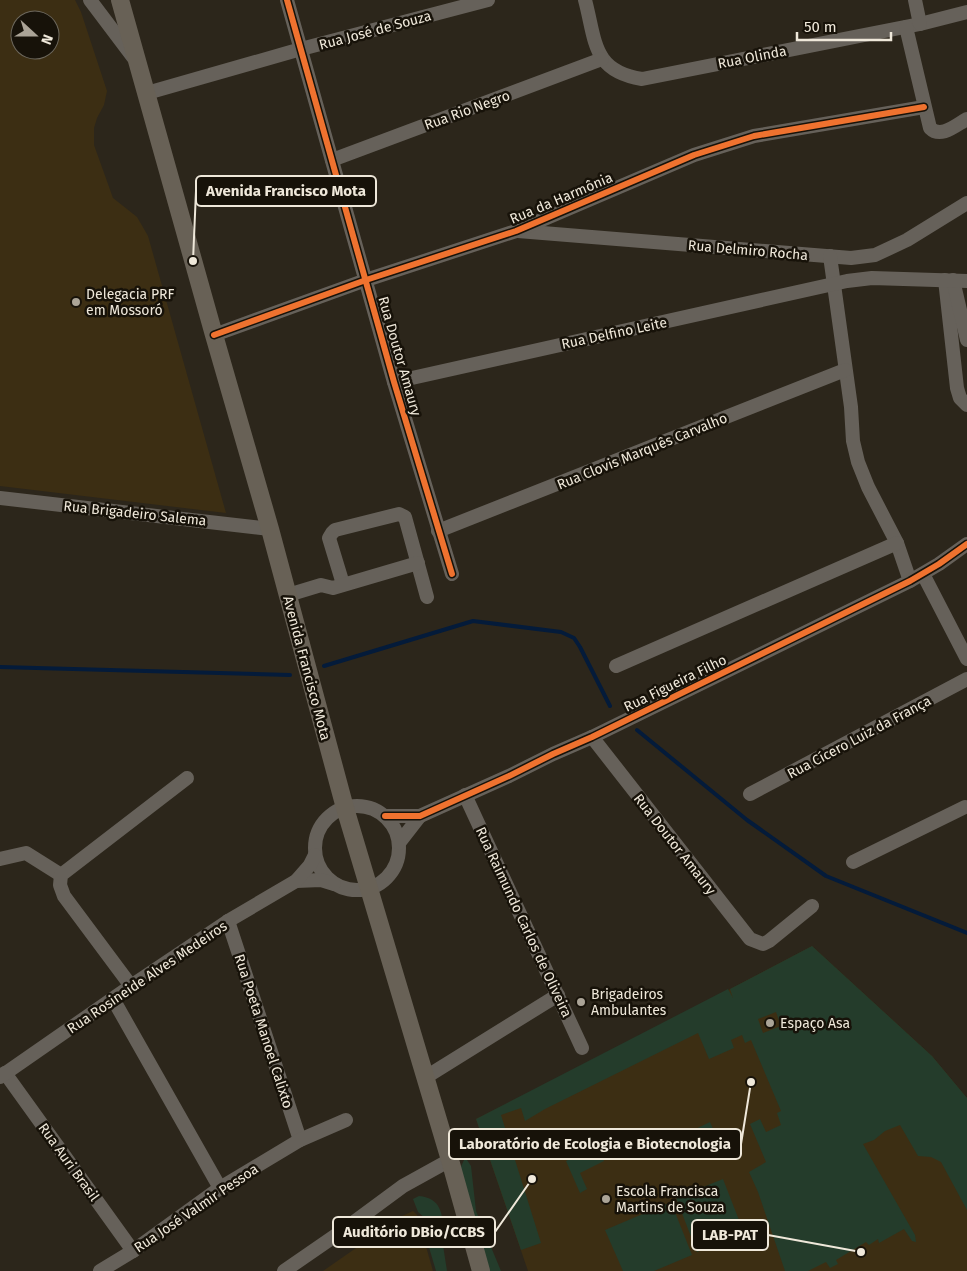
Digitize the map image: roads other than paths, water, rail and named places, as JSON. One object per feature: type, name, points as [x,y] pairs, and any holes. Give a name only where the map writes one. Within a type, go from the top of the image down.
[{"type":"main road","name":"Avenida Francisco Mota","points":[[120,0],[270,529],[345,808],[426,1077],[481,1271]]},
{"type":"street","name":"Avenida Francisco Mota","points":[[90,0],[138,64]]},
{"type":"street","name":"Rua Doutor Amaury","points":[[288,0],[394,382],[452,574]]},
{"type":"street","name":"Rua José de Souza","points":[[147,93],[301,49],[488,0]]},
{"type":"street","points":[[585,0],[602,60]]},
{"type":"street","points":[[916,0],[913,25],[924,107],[930,128],[940,134],[967,119]]},
{"type":"street","name":"Rua Olinda","points":[[602,60],[608,66],[630,77],[642,79],[913,25],[967,12]]},
{"type":"street","name":"Rua Rio Negro","points":[[332,160],[602,60]]},
{"type":"street","name":"Rua da Harmônia","points":[[214,335],[366,280],[516,231],[694,155],[754,136],[924,107]]},
{"type":"street","name":"Rua Delmiro Rocha","points":[[516,231],[851,258],[875,255],[907,240],[967,204]]},
{"type":"street","points":[[830,256],[858,462],[896,544],[910,581]]},
{"type":"street","name":"Rua Delfino Leite","points":[[394,382],[834,284],[872,278],[955,280]]},
{"type":"street","points":[[955,280],[967,340]]},
{"type":"street","points":[[955,280],[957,388],[960,398],[967,405]]},
{"type":"street","name":"Rua Clovis Marquês Carvalho","points":[[438,531],[846,370]]},
{"type":"street","name":"Rua Brigadeiro Salema","points":[[0,498],[270,529]]},
{"type":"street","points":[[343,584],[330,538],[332,532],[399,514],[405,517],[427,597]]},
{"type":"street","points":[[616,666],[896,544]]},
{"type":"street","name":"Rua Figueira Filho","points":[[385,816],[420,816],[592,737],[910,581],[939,564],[967,544]]},
{"type":"street","points":[[288,595],[321,585],[334,588],[418,564]]},
{"type":"street","points":[[321,585],[329,571],[338,569]]},
{"type":"street","points":[[923,574],[967,659]]},
{"type":"street","name":"Rua Cícero Luiz da França","points":[[750,794],[967,679]]},
{"type":"street","name":"Rua Doutor Amaury","points":[[592,737],[750,939],[762,944],[768,941],[812,906]]},
{"type":"street","points":[[131,986],[64,896],[60,885],[61,875],[187,778]]},
{"type":"street","name":"Rua Raimundo Carlos de Oliveira","points":[[466,795],[582,1048]]},
{"type":"street","points":[[853,862],[966,805]]},
{"type":"street","points":[[296,881],[316,880],[358,891],[370,889],[380,884],[396,866],[399,854],[397,833],[385,816],[366,806],[355,806],[334,813],[325,821],[318,831],[315,843],[316,855],[319,867],[326,877],[335,884]]},
{"type":"street","name":"Rua Figueira Filho","points":[[399,843],[420,816]]},
{"type":"street","points":[[0,859],[26,853],[61,875]]},
{"type":"street","name":"Rua Rosineide Alves Medeiros","points":[[3,1075],[228,921],[296,881],[316,855]]},
{"type":"street","name":"Rua Poeta Manoel Calixto","points":[[228,921],[300,1140]]},
{"type":"street","points":[[426,1077],[558,995]]},
{"type":"street","points":[[113,1000],[220,1188]]},
{"type":"street","name":"Rua Auri Brasil","points":[[3,1075],[133,1251]]},
{"type":"street","name":"Rua José Valmir Pessoa","points":[[100,1271],[133,1251],[220,1188],[300,1140],[346,1120]]},
{"type":"street","points":[[284,1271],[403,1186],[450,1160]]},
{"type":"waterway","points":[[324,666],[473,621],[561,632],[574,638],[580,647],[610,706]]},
{"type":"waterway","points":[[0,667],[290,675]]},
{"type":"waterway","points":[[637,730],[747,820],[826,876],[967,933]]},
{"type":"place","name":"Avenida Francisco Mota","points":[[193,261]]},
{"type":"place","name":"Delegacia PRF em Mossoró","points":[[76,302]]},
{"type":"place","name":"Brigadeiros Ambulantes","points":[[581,1002]]},
{"type":"place","name":"Espaço Asa","points":[[770,1023]]},
{"type":"place","name":"Laboratório de Ecologia e Biotecnologia","points":[[751,1082]]},
{"type":"place","name":"Auditório DBio/CCBS","points":[[532,1179]]},
{"type":"place","name":"Escola Francisca Martins de Souza","points":[[606,1199]]},
{"type":"place","name":"LAB-PAT","points":[[861,1252]]}]
